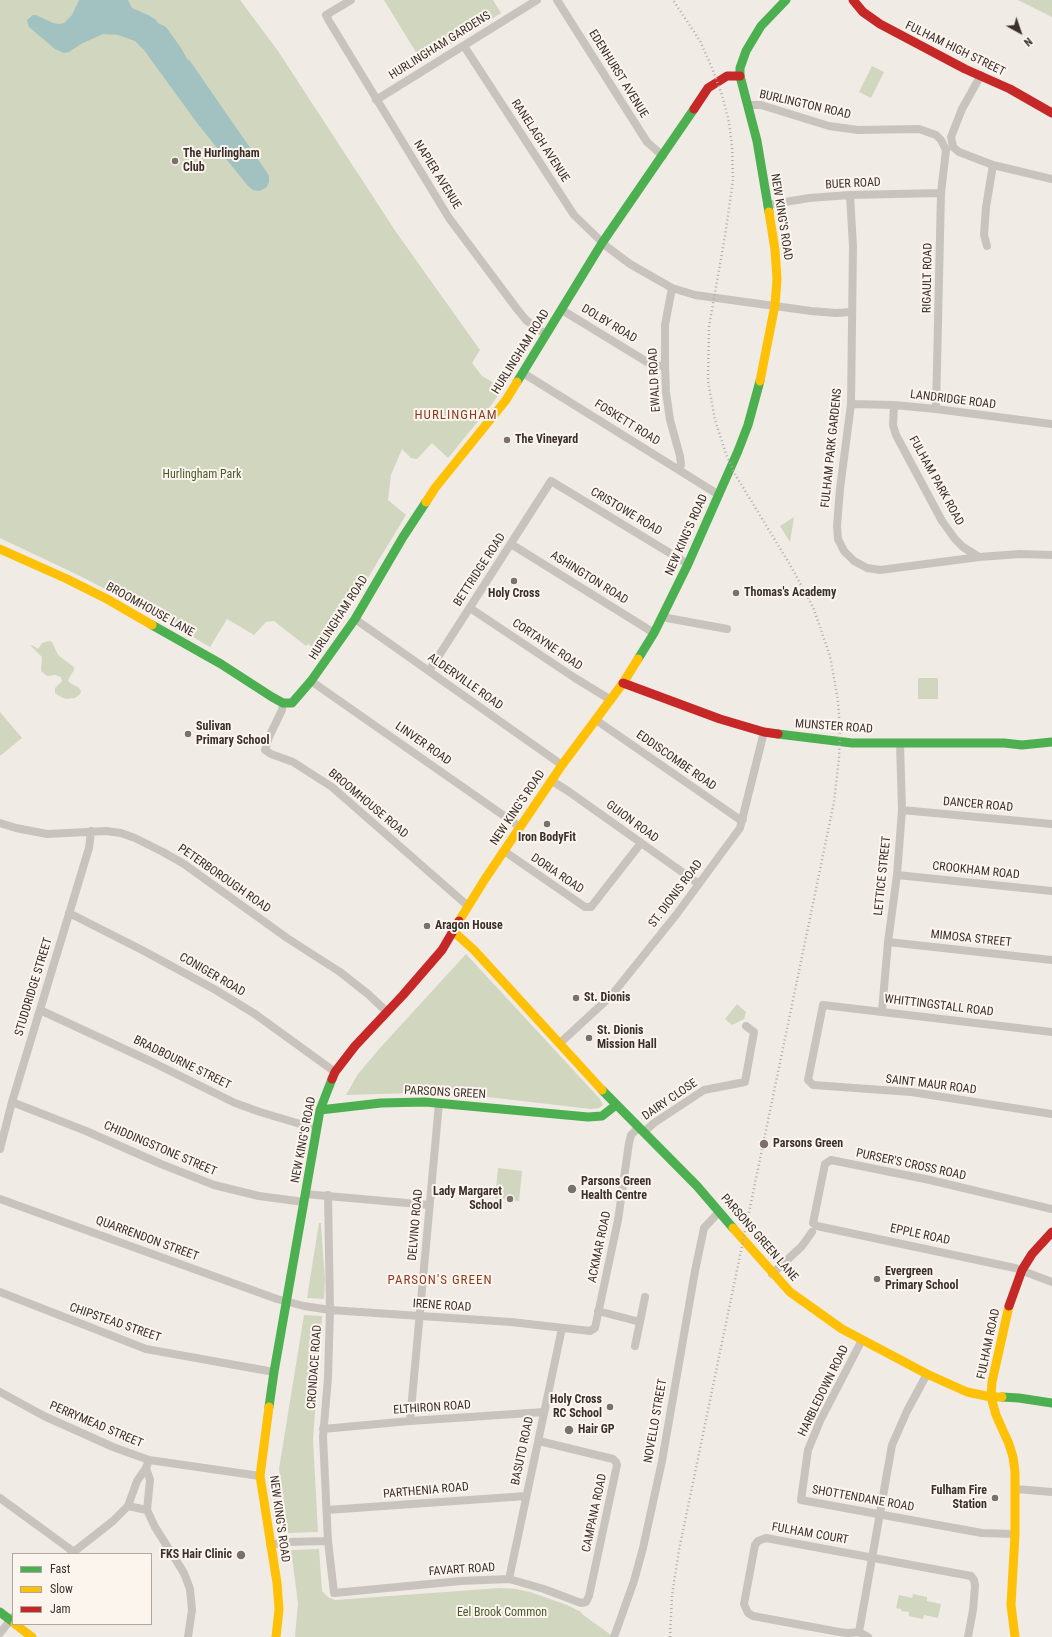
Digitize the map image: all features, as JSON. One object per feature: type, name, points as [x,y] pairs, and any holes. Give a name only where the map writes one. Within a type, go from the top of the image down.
[{"type":"street","name":"NAPIER AVENUE","points":[[350,0],[326,15],[376,100],[449,218],[493,279],[526,320],[546,335]]},
{"type":"street","name":"HURLINGHAM GARDENS","points":[[376,100],[537,0]]},
{"type":"street","name":"EDENHURST AVENUE","points":[[557,0],[647,142],[663,156]]},
{"type":"street","name":"NEW KING'S ROAD","points":[[276,1637],[279,1610],[277,1583],[260,1476],[274,1372],[320,1110],[327,1088],[335,1072],[355,1046],[442,950],[468,906],[562,765],[623,683],[662,618],[688,564],[743,438],[754,405],[775,305],[777,279],[776,258],[757,140],[740,76],[741,60],[753,37],[761,26],[786,0]]},
{"type":"street","name":"FULHAM HIGH STREET","points":[[853,0],[863,12],[880,24],[949,61],[981,75],[1032,101],[1052,113]]},
{"type":"street","name":"RANELAGH AVENUE","points":[[464,46],[574,216],[602,243],[630,264],[672,288],[695,295],[810,311],[836,313],[851,312]]},
{"type":"street","name":"RIGAULT ROAD","points":[[936,409],[941,193],[951,137],[962,109],[981,75]]},
{"type":"street","name":"HURLINGHAM ROAD","points":[[283,703],[292,703],[311,681],[355,619],[403,537],[435,488],[502,405],[602,243],[663,156],[708,88],[727,76],[740,76]]},
{"type":"street","name":"BURLINGTON ROAD","points":[[748,105],[761,105],[830,126],[858,130],[919,129],[936,135],[949,147],[959,152],[993,165],[1052,179]]},
{"type":"street","points":[[987,246],[984,235],[986,207],[993,165]]},
{"type":"street","name":"BUER ROAD","points":[[767,205],[809,198],[850,195],[941,193]]},
{"type":"street","name":"FULHAM PARK GARDENS","points":[[850,195],[853,246],[851,404],[840,489],[837,526],[838,539],[844,551],[854,561],[867,568],[880,570],[979,556]]},
{"type":"street","name":"EWALD ROAD","points":[[672,288],[665,325],[666,392],[670,420],[680,456],[680,470]]},
{"type":"street","name":"DOLBY ROAD","points":[[562,310],[652,365],[665,365]]},
{"type":"street","name":"FOSKETT ROAD","points":[[523,373],[719,495]]},
{"type":"street","name":"LANDRIDGE ROAD","points":[[851,404],[894,405],[936,409],[1052,424]]},
{"type":"street","name":"FULHAM PARK ROAD","points":[[894,405],[894,425],[896,435],[942,521],[963,547],[979,556]]},
{"type":"street","name":"BETTRIDGE ROAD","points":[[429,671],[551,481]]},
{"type":"street","name":"CRISTOWE ROAD","points":[[551,481],[688,564]]},
{"type":"street","name":"ASHINGTON ROAD","points":[[511,544],[654,633]]},
{"type":"street","name":"BROOMHOUSE LANE","points":[[0,549],[67,579],[106,599],[221,664],[283,703]]},
{"type":"street","points":[[979,556],[1020,554],[1052,555]]},
{"type":"street","name":"CORTAYNE ROAD","points":[[470,608],[611,700]]},
{"type":"street","points":[[662,618],[727,629]]},
{"type":"street","name":"ALDERVILLE ROAD","points":[[355,619],[562,765]]},
{"type":"street","name":"LINVER ROAD","points":[[311,681],[520,827]]},
{"type":"street","name":"MUNSTER ROAD","points":[[623,683],[720,719],[764,732],[852,743],[979,744],[1004,742],[1022,745],[1052,742]]},
{"type":"street","name":"BROOMHOUSE ROAD","points":[[283,703],[282,710],[269,737],[265,750],[271,754],[293,762],[332,786],[468,906]]},
{"type":"street","name":"EDDISCOMBE ROAD","points":[[596,720],[739,819],[744,819]]},
{"type":"street","name":"ST. DIONIS ROAD","points":[[560,1043],[611,996],[699,884],[740,828],[744,819],[764,732]]},
{"type":"street","name":"LETTICE STREET","points":[[882,1011],[888,942],[897,875],[902,810],[900,743]]},
{"type":"street","name":"GUION ROAD","points":[[552,781],[699,884]]},
{"type":"street","name":"DANCER ROAD","points":[[902,810],[1052,824]]},
{"type":"street","name":"PETERBOROUGH ROAD","points":[[0,823],[16,828],[47,834],[91,831],[121,833],[135,838],[184,864],[218,889],[225,892],[281,934],[340,972],[368,994],[387,1012]]},
{"type":"street","name":"STUDDRIDGE STREET","points":[[0,1149],[12,1102],[90,848],[91,831]]},
{"type":"street","name":"DORIA ROAD","points":[[504,851],[585,907],[591,907],[641,843]]},
{"type":"street","name":"CROOKHAM ROAD","points":[[897,875],[1052,891]]},
{"type":"street","name":"CONIGER ROAD","points":[[70,913],[220,992],[262,1018],[335,1072]]},
{"type":"street","points":[[454,932],[474,950],[616,1105]]},
{"type":"street","name":"MIMOSA STREET","points":[[888,942],[1052,960]]},
{"type":"street","name":"WHITTINGSTALL ROAD","points":[[808,1080],[823,1005],[1052,1032]]},
{"type":"street","name":"BRADBOURNE STREET","points":[[40,1010],[94,1034],[235,1102],[266,1114],[317,1129]]},
{"type":"street","name":"DAIRY CLOSE","points":[[642,1129],[654,1123],[704,1090],[745,1082],[754,1032],[746,1026]]},
{"type":"street","name":"SAINT MAUR ROAD","points":[[808,1080],[813,1085],[911,1092],[1052,1114]]},
{"type":"street","name":"CHIDDINGSTONE STREET","points":[[12,1102],[86,1131],[161,1164],[214,1185],[259,1196],[305,1198],[328,1195],[429,1205]]},
{"type":"street","name":"PARSONS GREEN","points":[[320,1110],[381,1103],[439,1103],[588,1117],[602,1116],[616,1105]]},
{"type":"street","name":"DELVINO ROAD","points":[[410,1421],[439,1103]]},
{"type":"street","name":"PARSONS GREEN LANE","points":[[616,1105],[642,1129],[697,1186],[772,1274],[790,1292],[823,1316],[862,1340],[927,1374],[967,1392],[991,1397],[1019,1398],[1052,1403]]},
{"type":"street","name":"ACKMAR ROAD","points":[[595,1328],[618,1220],[629,1143],[631,1135],[642,1129]]},
{"type":"street","name":"PURSER'S CROSS ROAD","points":[[772,1274],[802,1246],[813,1228],[825,1164],[830,1160],[930,1180],[1052,1209]]},
{"type":"street","name":"CRONDACE ROAD","points":[[328,1195],[330,1310],[328,1378],[323,1429],[328,1541],[334,1593]]},
{"type":"street","name":"QUARRENDON STREET","points":[[0,1199],[286,1302]]},
{"type":"street","name":"NOVELLO STREET","points":[[614,1637],[634,1581],[643,1548],[662,1461],[695,1271],[704,1228],[719,1212]]},
{"type":"street","name":"EPPLE ROAD","points":[[813,1228],[825,1227],[1022,1270],[1052,1282]]},
{"type":"street","name":"FULHAM ROAD","points":[[1015,1637],[1011,1605],[1016,1489],[1014,1457],[996,1415],[991,1397],[992,1378],[1006,1316],[1022,1270],[1032,1254],[1052,1232]]},
{"type":"street","name":"CHIPSTEAD STREET","points":[[0,1292],[146,1349],[274,1372]]},
{"type":"street","points":[[635,1346],[646,1297]]},
{"type":"street","name":"IRENE ROAD","points":[[286,1302],[330,1310],[511,1322],[590,1331],[595,1328]]},
{"type":"street","points":[[598,1311],[640,1322]]},
{"type":"street","name":"BASUTO ROAD","points":[[509,1579],[562,1328]]},
{"type":"street","name":"HARBLEDOWN ROAD","points":[[801,1500],[808,1450],[820,1421],[862,1340]]},
{"type":"street","points":[[858,1632],[873,1557],[892,1444],[907,1411],[927,1374]]},
{"type":"street","name":"PERRYMEAD STREET","points":[[0,1392],[44,1416],[147,1464],[260,1476]]},
{"type":"street","name":"ELTHIRON ROAD","points":[[323,1429],[410,1421],[544,1412]]},
{"type":"street","name":"CAMPANA ROAD","points":[[539,1441],[613,1459],[617,1465],[588,1601]]},
{"type":"street","points":[[0,1498],[73,1553],[113,1521],[128,1506],[137,1481],[147,1464]]},
{"type":"street","points":[[147,1464],[150,1480],[147,1510],[155,1527],[184,1573],[190,1589],[192,1610],[188,1637]]},
{"type":"street","points":[[1016,1489],[1052,1492]]},
{"type":"street","name":"PARTHENIA ROAD","points":[[327,1510],[526,1496]]},
{"type":"street","name":"SHOTTENDANE ROAD","points":[[801,1500],[982,1533],[1015,1534]]},
{"type":"street","points":[[128,1506],[147,1510]]},
{"type":"street","name":"FULHAM COURT","points":[[868,1637],[858,1632],[829,1634],[753,1616],[748,1613],[744,1604],[756,1543],[766,1538],[971,1576],[974,1580],[975,1586],[974,1610],[968,1637]]},
{"type":"street","points":[[270,1545],[287,1542],[328,1541]]},
{"type":"street","name":"FAVART ROAD","points":[[334,1593],[461,1581],[509,1579],[544,1589],[584,1604],[588,1601]]},
{"type":"street","points":[[0,1612],[12,1620]]},
{"type":"street","points":[[0,1633],[12,1622]]},
{"type":"street","points":[[18,1625],[32,1637]]},
{"type":"green space","name":"Hurlingham Park","points":[[0,0],[240,0],[278,51],[396,232],[480,350],[472,363],[482,376],[503,388],[492,404],[448,458],[432,443],[417,459],[411,458],[402,449],[391,475],[388,500],[406,515],[338,627],[320,652],[308,644],[306,646],[274,621],[266,622],[254,635],[227,619],[210,647],[163,619],[78,575],[0,538]]},
{"type":"green space","points":[[384,0],[493,0],[501,13],[422,62]]},
{"type":"green space","points":[[1018,0],[1052,0],[1052,17]]},
{"type":"green space","points":[[872,66],[884,72],[871,98],[859,92]]},
{"type":"green space","points":[[794,517],[790,542],[780,526]]},
{"type":"green space","points":[[49,641],[52,642],[58,655],[74,667],[74,670],[68,680],[81,691],[75,698],[66,699],[55,693],[55,688],[62,681],[61,677],[55,675],[47,676],[41,671],[42,657],[31,646],[32,645],[38,649],[42,643]]},
{"type":"green space","points":[[918,678],[938,678],[938,699],[918,699]]},
{"type":"green space","points":[[0,712],[22,738],[0,756]]},
{"type":"green space","points":[[466,954],[600,1099],[603,1105],[599,1108],[591,1109],[444,1092],[346,1095],[358,1074],[380,1048]]},
{"type":"green space","points":[[737,1004],[746,1012],[744,1019],[732,1025],[725,1019]]},
{"type":"green space","points":[[498,1168],[522,1171],[519,1201],[495,1198]]},
{"type":"green space","points":[[319,1223],[321,1223],[325,1279],[324,1299],[307,1298]]},
{"type":"green space","points":[[304,1315],[322,1316],[313,1440],[318,1532],[288,1533],[279,1469]]},
{"type":"green space","name":"Eel Brook Common","points":[[319,1549],[322,1591],[328,1597],[335,1600],[500,1588],[516,1589],[530,1592],[567,1605],[581,1612],[611,1635],[618,1637],[295,1637],[298,1603],[291,1550]]},
{"type":"green space","points":[[913,1594],[927,1597],[927,1601],[941,1604],[938,1618],[924,1615],[923,1619],[909,1616],[909,1612],[901,1611],[901,1609],[896,1608],[899,1595],[912,1598]]},
{"type":"water","points":[[79,0],[128,0],[132,8],[148,15],[166,27],[269,176],[269,182],[266,188],[259,191],[253,190],[248,186],[197,123],[144,50],[135,41],[118,35],[103,34],[81,44],[69,52],[64,53],[55,49],[29,27],[27,20],[33,15],[53,23],[64,23],[72,15]]},
{"type":"railway","points":[[670,1637],[672,1595],[679,1550],[834,802],[839,758],[840,729],[838,701],[830,656],[813,607],[789,563],[736,476],[726,454],[715,420],[708,381],[709,326],[733,180],[732,146],[729,122],[722,95],[712,68],[700,41],[673,0]]},
{"type":"traffic: fast","points":[[769,212],[757,141],[740,76],[740,68],[746,51],[761,26],[786,0]]},
{"type":"traffic: fast","points":[[517,382],[602,243],[694,109]]},
{"type":"traffic: fast","points":[[638,659],[654,633],[688,564],[738,451],[748,425],[760,381]]},
{"type":"traffic: fast","points":[[152,625],[221,664],[272,697],[283,703],[292,703],[311,681],[355,619],[403,537],[426,502]]},
{"type":"traffic: fast","points":[[778,734],[852,743],[1004,743],[1022,745],[1052,742]]},
{"type":"traffic: fast","points":[[269,1407],[320,1110],[332,1079]]},
{"type":"traffic: fast","points":[[602,1090],[697,1186],[733,1228]]},
{"type":"traffic: fast","points":[[320,1110],[381,1103],[425,1102],[588,1117],[602,1116],[616,1105]]},
{"type":"traffic: fast","points":[[1002,1397],[1052,1403]]},
{"type":"traffic: fast","points":[[0,1612],[12,1621]]},
{"type":"traffic: slow","points":[[760,381],[775,305],[777,279],[775,250],[769,212]]},
{"type":"traffic: slow","points":[[426,502],[435,488],[506,400],[517,382]]},
{"type":"traffic: slow","points":[[0,549],[67,579],[107,599],[152,625]]},
{"type":"traffic: slow","points":[[459,921],[485,879],[562,765],[623,683],[638,659]]},
{"type":"traffic: slow","points":[[454,932],[474,950],[602,1090]]},
{"type":"traffic: slow","points":[[733,1228],[790,1292],[842,1329],[927,1374],[967,1392],[991,1397],[1002,1397]]},
{"type":"traffic: slow","points":[[1009,1306],[992,1382],[991,1397],[996,1415],[1009,1444],[1015,1472],[1015,1534],[1011,1605],[1015,1637]]},
{"type":"traffic: slow","points":[[269,1407],[260,1476],[277,1583],[279,1609],[276,1637]]},
{"type":"traffic: slow","points":[[16,1625],[32,1637]]},
{"type":"traffic: jam","points":[[853,0],[863,12],[880,24],[965,69],[1010,89],[1052,113]]},
{"type":"traffic: jam","points":[[694,109],[708,88],[727,76],[740,76]]},
{"type":"traffic: jam","points":[[623,683],[720,719],[764,732],[778,734]]},
{"type":"traffic: jam","points":[[332,1079],[335,1072],[355,1046],[403,995],[442,950],[459,921]]},
{"type":"traffic: jam","points":[[1009,1306],[1022,1270],[1032,1254],[1052,1232]]},
{"type":"place","name":"The Hurlingham Club","points":[[175,161]]},
{"type":"place","name":"The Vineyard","points":[[507,440]]},
{"type":"place","name":"Holy Cross","points":[[514,581]]},
{"type":"place","name":"Thomas's Academy","points":[[736,593]]},
{"type":"place","name":"Sulivan Primary School","points":[[188,734]]},
{"type":"place","name":"Iron BodyFit","points":[[547,824]]},
{"type":"place","name":"Aragon House","points":[[427,926]]},
{"type":"place","name":"St. Dionis","points":[[576,998]]},
{"type":"place","name":"St. Dionis Mission Hall","points":[[589,1038]]},
{"type":"place","name":"Parsons Green","points":[[764,1144]]},
{"type":"place","name":"Parsons Green Health Centre","points":[[572,1189]]},
{"type":"place","name":"Lady Margaret School","points":[[510,1199]]},
{"type":"place","name":"Evergreen Primary School","points":[[877,1279]]},
{"type":"place","name":"Holy Cross RC School","points":[[610,1407]]},
{"type":"place","name":"Hair GP","points":[[569,1430]]},
{"type":"place","name":"Fulham Fire Station","points":[[995,1498]]},
{"type":"place","name":"FKS Hair Clinic","points":[[241,1555]]},
{"type":"district","name":"HURLINGHAM","points":[[456,416]]},
{"type":"district","name":"PARSON'S GREEN","points":[[440,1281]]}]
